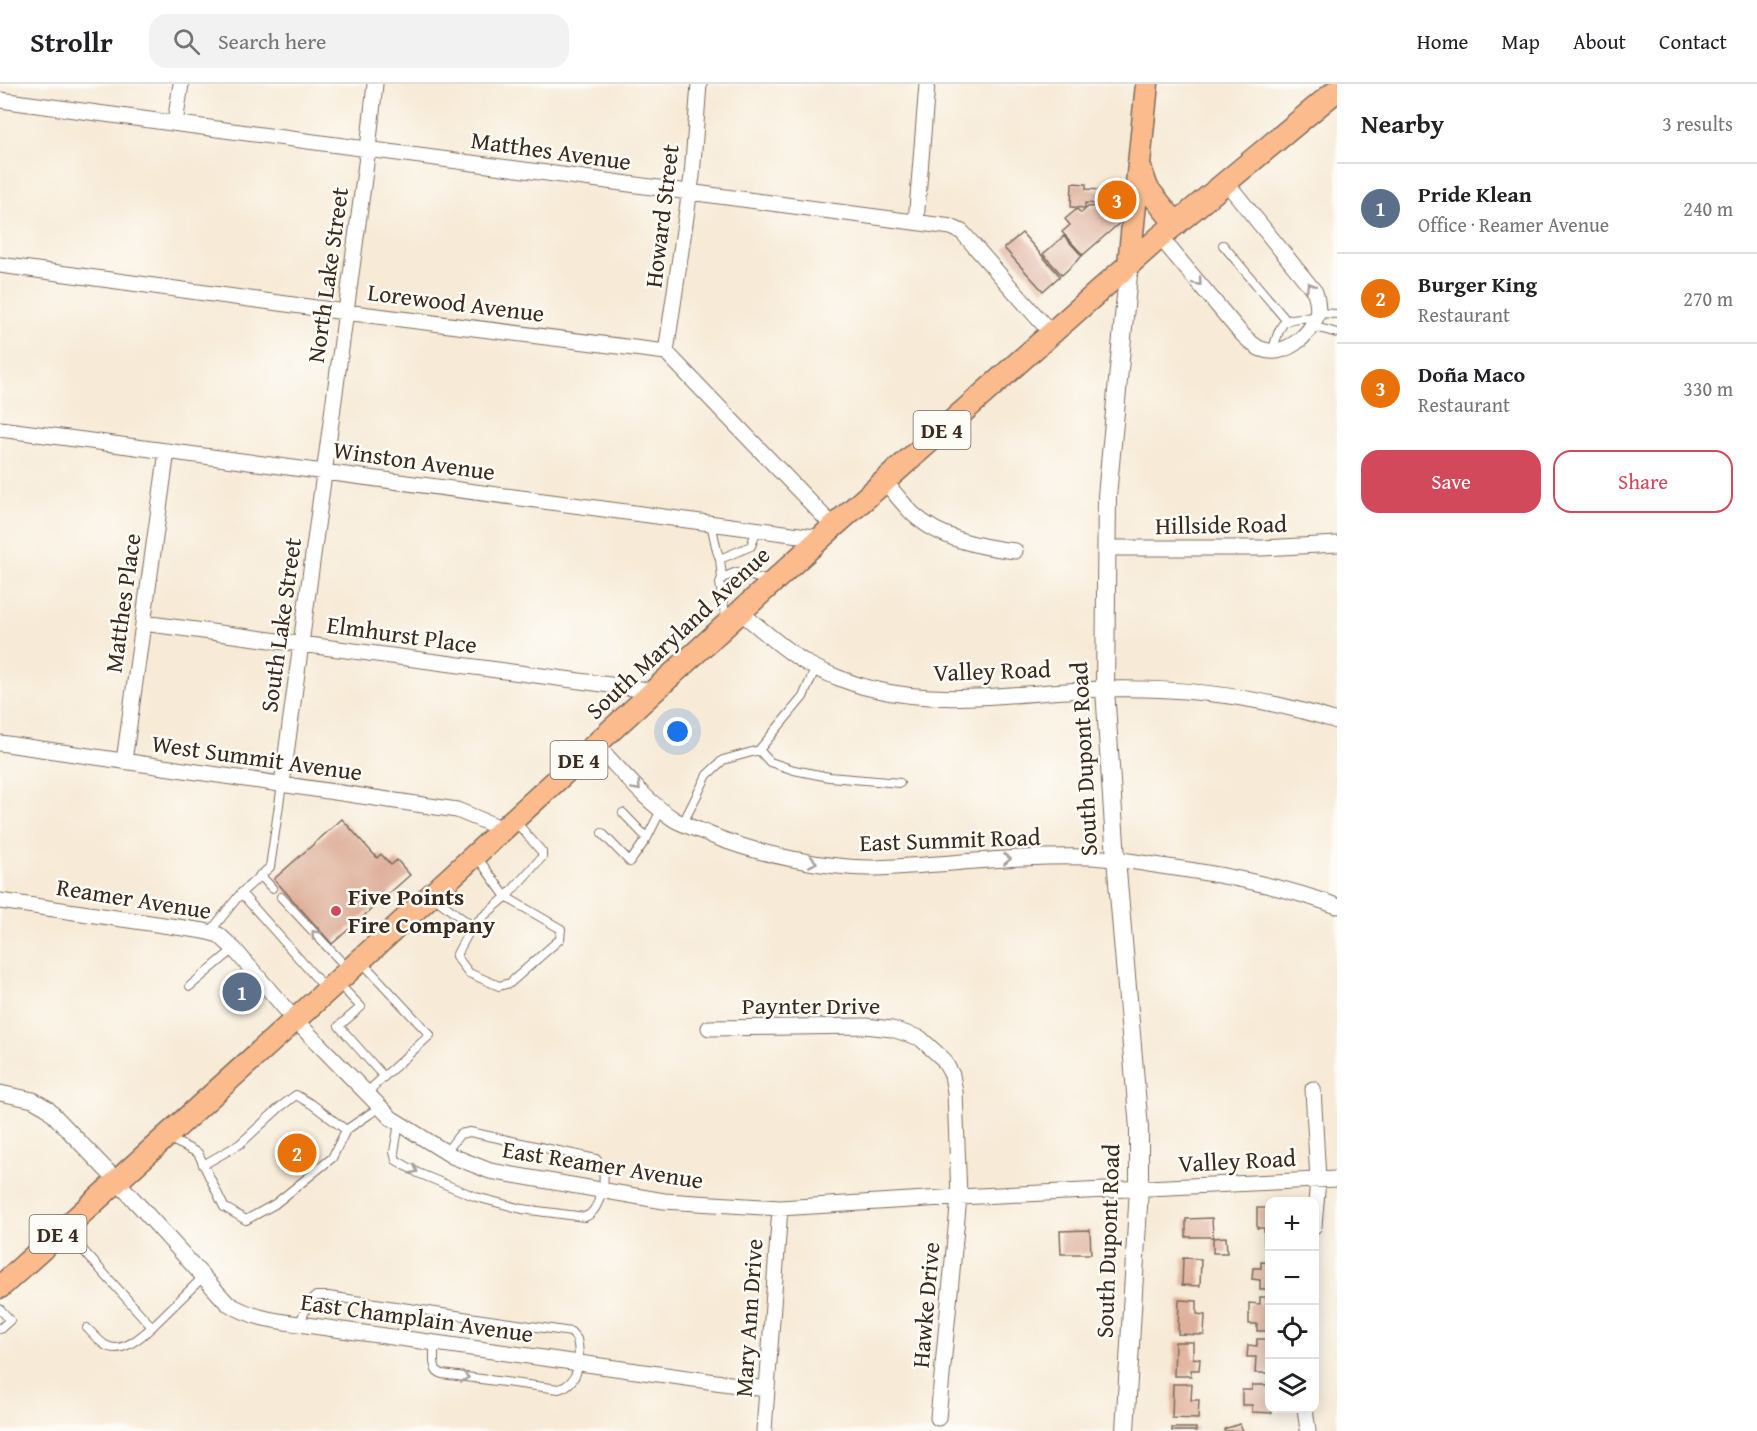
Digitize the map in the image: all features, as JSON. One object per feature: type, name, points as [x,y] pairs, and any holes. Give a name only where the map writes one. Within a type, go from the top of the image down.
[{"type":"main road","name":"South Dupont Road","points":[[1129,264],[1147,84]]},
{"type":"main road","name":"DE 4","points":[[828,532],[1129,264],[1337,90]]},
{"type":"main road","points":[[1138,163],[1168,231]]},
{"type":"main road","name":"South Maryland Avenue","points":[[0,1287],[828,532]]},
{"type":"street","points":[[175,123],[181,84]]},
{"type":"street","name":"North Lake Street","points":[[324,472],[375,84]]},
{"type":"street","name":"Howard Street","points":[[666,352],[689,193],[699,84]]},
{"type":"street","points":[[916,222],[927,84]]},
{"type":"street","name":"Matthes Avenue","points":[[0,100],[951,227],[962,232],[1051,333]]},
{"type":"street","points":[[1168,231],[1239,331],[1261,349],[1282,349],[1302,339],[1315,319],[1318,303],[1315,292],[1226,183]]},
{"type":"street","name":"South Dupont Road","points":[[1125,1431],[1139,1188],[1139,1128],[1116,860],[1105,689],[1107,496],[1129,264]]},
{"type":"street","name":"Lorewood Avenue","points":[[0,265],[345,312],[666,352]]},
{"type":"street","points":[[666,352],[828,532]]},
{"type":"street","name":"Winston Avenue","points":[[0,429],[756,529],[828,532]]},
{"type":"street","name":"Matthes Place","points":[[124,761],[166,451]]},
{"type":"street","name":"South Lake Street","points":[[282,784],[324,472]]},
{"type":"street","points":[[885,482],[914,515],[936,530],[968,543],[1015,551]]},
{"type":"street","name":"Hillside Road","points":[[1106,548],[1262,548],[1337,544]]},
{"type":"street","name":"Valley Road","points":[[734,619],[816,667],[867,688],[903,695],[946,698],[1105,689],[1206,694],[1253,701],[1337,721]]},
{"type":"street","name":"Elmhurst Place","points":[[143,623],[656,691]]},
{"type":"street","name":"West Summit Avenue","points":[[0,743],[457,810],[509,824]]},
{"type":"street","name":"East Summit Road","points":[[596,745],[661,810],[683,823],[731,843],[769,854],[827,865],[874,868],[982,860],[1089,857],[1207,872],[1289,890],[1337,906]]},
{"type":"street","name":"Reamer Avenue","points":[[0,902],[219,935],[234,949],[295,1020]]},
{"type":"street","name":"East Reamer Avenue","points":[[295,1020],[391,1118],[446,1152],[490,1171],[664,1202],[780,1208],[1139,1188]]},
{"type":"street","name":"Paynter Drive","points":[[709,1028],[865,1026],[892,1029],[920,1038],[943,1059],[952,1075],[955,1092],[959,1197]]},
{"type":"street","points":[[1313,1089],[1318,1180],[1317,1197]]},
{"type":"street","name":"East Champlain Avenue","points":[[0,1093],[33,1100],[48,1108],[227,1303],[244,1313],[299,1324],[766,1389]]},
{"type":"street","name":"Valley Road","points":[[1139,1188],[1337,1179]]},
{"type":"street","name":"Hawke Drive","points":[[938,1418],[959,1197]]},
{"type":"street","name":"Mary Ann Drive","points":[[764,1431],[780,1208]]},
{"type":"street","points":[[1306,1413],[1308,1431]]},
{"type":"lane","points":[[1222,245],[1286,320]]},
{"type":"lane","points":[[1273,350],[1286,320],[1291,318],[1315,319],[1337,314]]},
{"type":"lane","points":[[1315,319],[1337,333]]},
{"type":"lane","points":[[711,523],[720,559],[722,578],[720,583],[734,619]]},
{"type":"lane","points":[[720,559],[751,546],[756,529]]},
{"type":"lane","points":[[722,578],[737,572],[774,582]]},
{"type":"lane","points":[[683,823],[707,775],[723,760],[759,750],[803,697],[816,667]]},
{"type":"lane","points":[[759,750],[770,762],[794,770],[829,777],[900,783]]},
{"type":"lane","points":[[210,932],[240,893],[270,867],[282,784]]},
{"type":"lane","points":[[602,833],[630,862],[647,838],[661,810]]},
{"type":"lane","points":[[622,813],[647,838]]},
{"type":"lane","points":[[475,855],[506,897],[561,929],[560,939],[510,983],[499,986],[469,973],[456,956],[472,926],[506,897],[542,857],[542,852],[509,824]]},
{"type":"lane","points":[[260,875],[272,888]]},
{"type":"lane","points":[[240,893],[343,976],[430,1035],[366,1093]]},
{"type":"lane","points":[[431,896],[472,926]]},
{"type":"lane","points":[[281,897],[343,976],[361,1007],[339,1026],[384,1077]]},
{"type":"lane","points":[[190,986],[234,949]]},
{"type":"lane","points":[[203,1165],[240,1144],[296,1095],[346,1130]]},
{"type":"lane","points":[[166,1137],[198,1153],[224,1207],[246,1220],[275,1204],[332,1158],[346,1130],[380,1107]]},
{"type":"lane","points":[[399,1123],[394,1152],[396,1160],[418,1173],[476,1197],[522,1209],[585,1216],[591,1214],[603,1191],[602,1166],[596,1159],[470,1132],[460,1134],[446,1152]]},
{"type":"lane","points":[[64,1229],[152,1327]]},
{"type":"lane","points":[[87,1328],[104,1345],[119,1348],[142,1336],[203,1277]]},
{"type":"lane","points":[[299,1324],[310,1301],[316,1296],[328,1296],[571,1332],[578,1339],[579,1363],[573,1381],[567,1387],[559,1389],[528,1386],[442,1374],[436,1370],[434,1343]]},
{"type":"lane","points":[[0,1309],[10,1320],[0,1329]]},
{"type":"building","points":[[1072,183],[1086,184],[1086,189],[1100,190],[1099,204],[1085,203],[1085,208],[1071,207]]},
{"type":"building","points":[[1105,186],[1125,188],[1123,220],[1083,255],[1062,232],[1070,225],[1065,219],[1077,209],[1081,213],[1088,207],[1099,206],[1103,211],[1105,208],[1111,210],[1112,206],[1104,206]]},
{"type":"building","points":[[1022,233],[1060,276],[1043,291],[1004,248]]},
{"type":"building","points":[[1064,236],[1082,256],[1062,275],[1043,254]]},
{"type":"building","name":"Five Points Fire Company","points":[[342,819],[377,858],[381,854],[391,865],[397,860],[410,875],[332,944],[274,879]]},
{"type":"building","points":[[1257,1208],[1265,1208],[1265,1245],[1264,1228],[1257,1228]]},
{"type":"building","points":[[1212,1218],[1213,1237],[1186,1237],[1186,1219]]},
{"type":"building","points":[[1090,1230],[1091,1254],[1061,1254],[1060,1231]]},
{"type":"building","points":[[1226,1237],[1227,1253],[1213,1253],[1213,1238]]},
{"type":"building","points":[[1183,1258],[1201,1259],[1200,1286],[1182,1285]]},
{"type":"building","points":[[1261,1262],[1265,1262],[1265,1289],[1260,1289],[1260,1280],[1252,1279],[1253,1268],[1261,1268]]},
{"type":"building","points":[[1260,1297],[1265,1297],[1265,1331],[1257,1331],[1257,1324],[1249,1324],[1249,1303],[1260,1304]]},
{"type":"building","points":[[1179,1300],[1197,1301],[1197,1314],[1205,1315],[1204,1335],[1178,1334]]},
{"type":"building","points":[[1257,1339],[1265,1339],[1265,1373],[1255,1373],[1256,1357],[1247,1357],[1248,1345],[1257,1346]]},
{"type":"building","points":[[1175,1342],[1193,1342],[1193,1358],[1200,1359],[1199,1370],[1191,1370],[1191,1376],[1174,1376]]},
{"type":"building","points":[[1173,1384],[1192,1384],[1191,1400],[1199,1400],[1198,1419],[1172,1418]]},
{"type":"building","points":[[1252,1385],[1265,1385],[1265,1413],[1252,1412],[1252,1405],[1242,1405],[1242,1390],[1252,1390]]},
{"type":"building","points":[[1240,1424],[1243,1431],[1224,1431],[1224,1429]]},
{"type":"building","points":[[1172,1428],[1196,1428],[1196,1431],[1172,1431]]},
{"type":"place","name":"Doña Maco","points":[[1117,200]]},
{"type":"place","name":"Five Points Fire Company","points":[[336,911]]},
{"type":"place","name":"Pride Klean","points":[[242,992]]},
{"type":"place","name":"Burger King","points":[[297,1153]]}]
